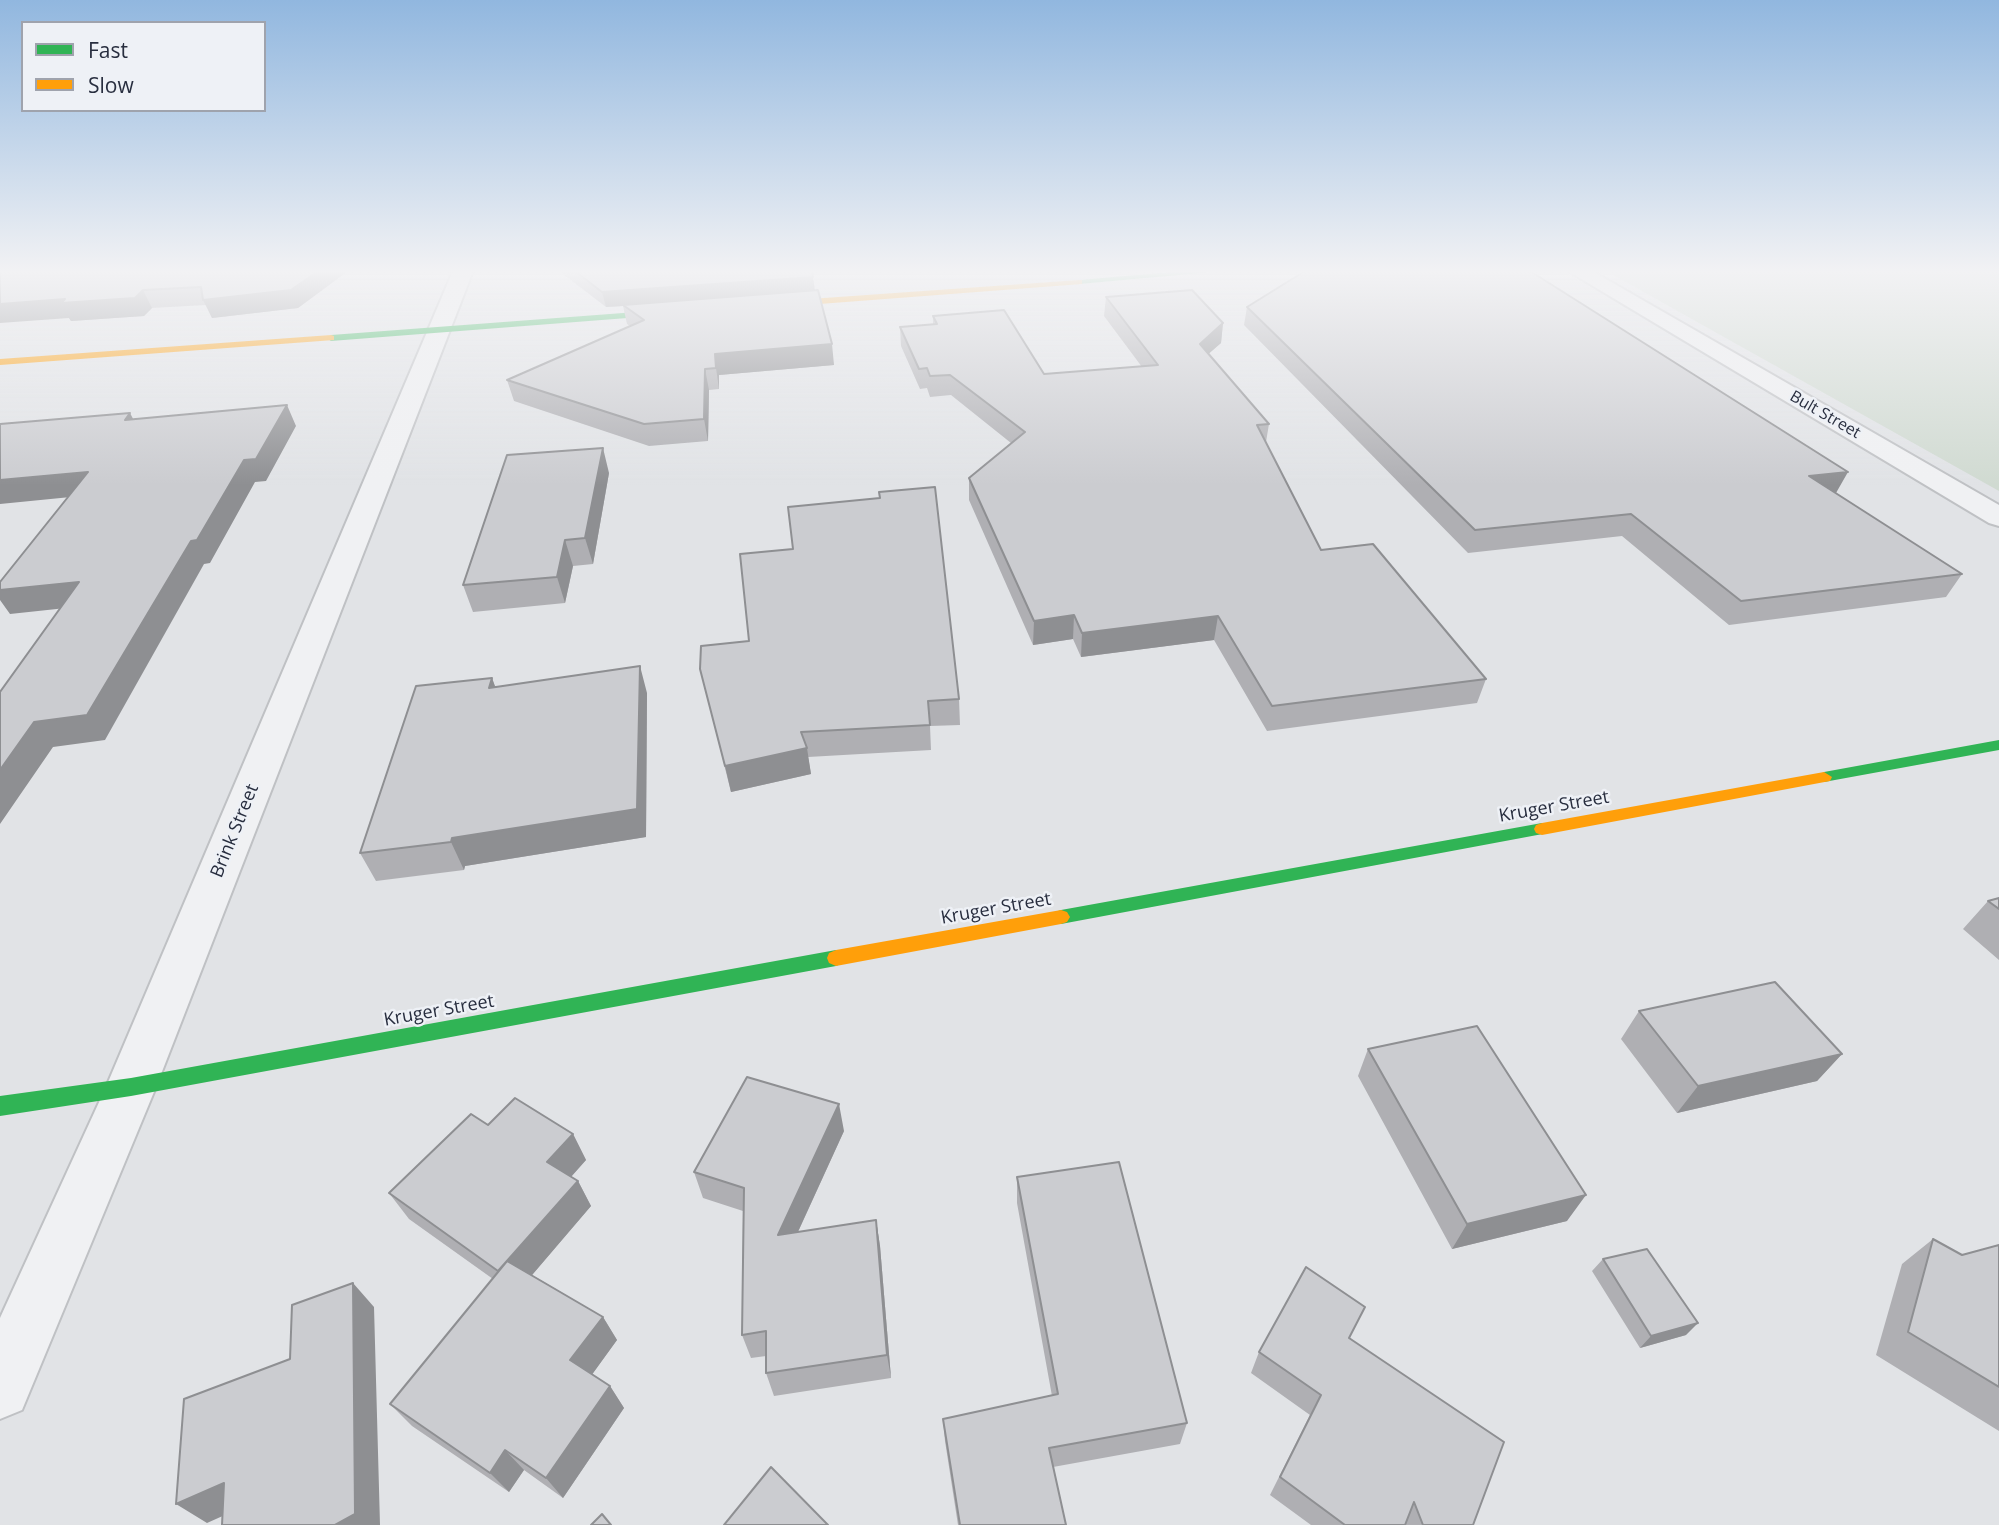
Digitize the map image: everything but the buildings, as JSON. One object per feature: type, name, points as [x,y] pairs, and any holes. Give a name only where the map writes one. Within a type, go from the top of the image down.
[{"type":"street","points":[[0,362],[271,342]]},
{"type":"street","name":"Brink Street","points":[[0,1388],[131,1087],[432,342]]},
{"type":"street","name":"Bult Street","points":[[1699,342],[1999,517]]},
{"type":"street","name":"Kruger Street","points":[[0,1106],[131,1087],[1999,745]]},
{"type":"shaded area","points":[[1733,342],[1999,342],[1999,491]]},
{"type":"traffic: fast","points":[[1824,777],[1999,745]]},
{"type":"traffic: fast","points":[[1061,917],[1542,829]]},
{"type":"traffic: fast","points":[[0,1106],[131,1087],[836,958]]},
{"type":"traffic: slow","points":[[0,362],[274,342]]},
{"type":"traffic: slow","points":[[1542,829],[1824,777]]},
{"type":"traffic: slow","points":[[836,958],[1061,917]]}]
